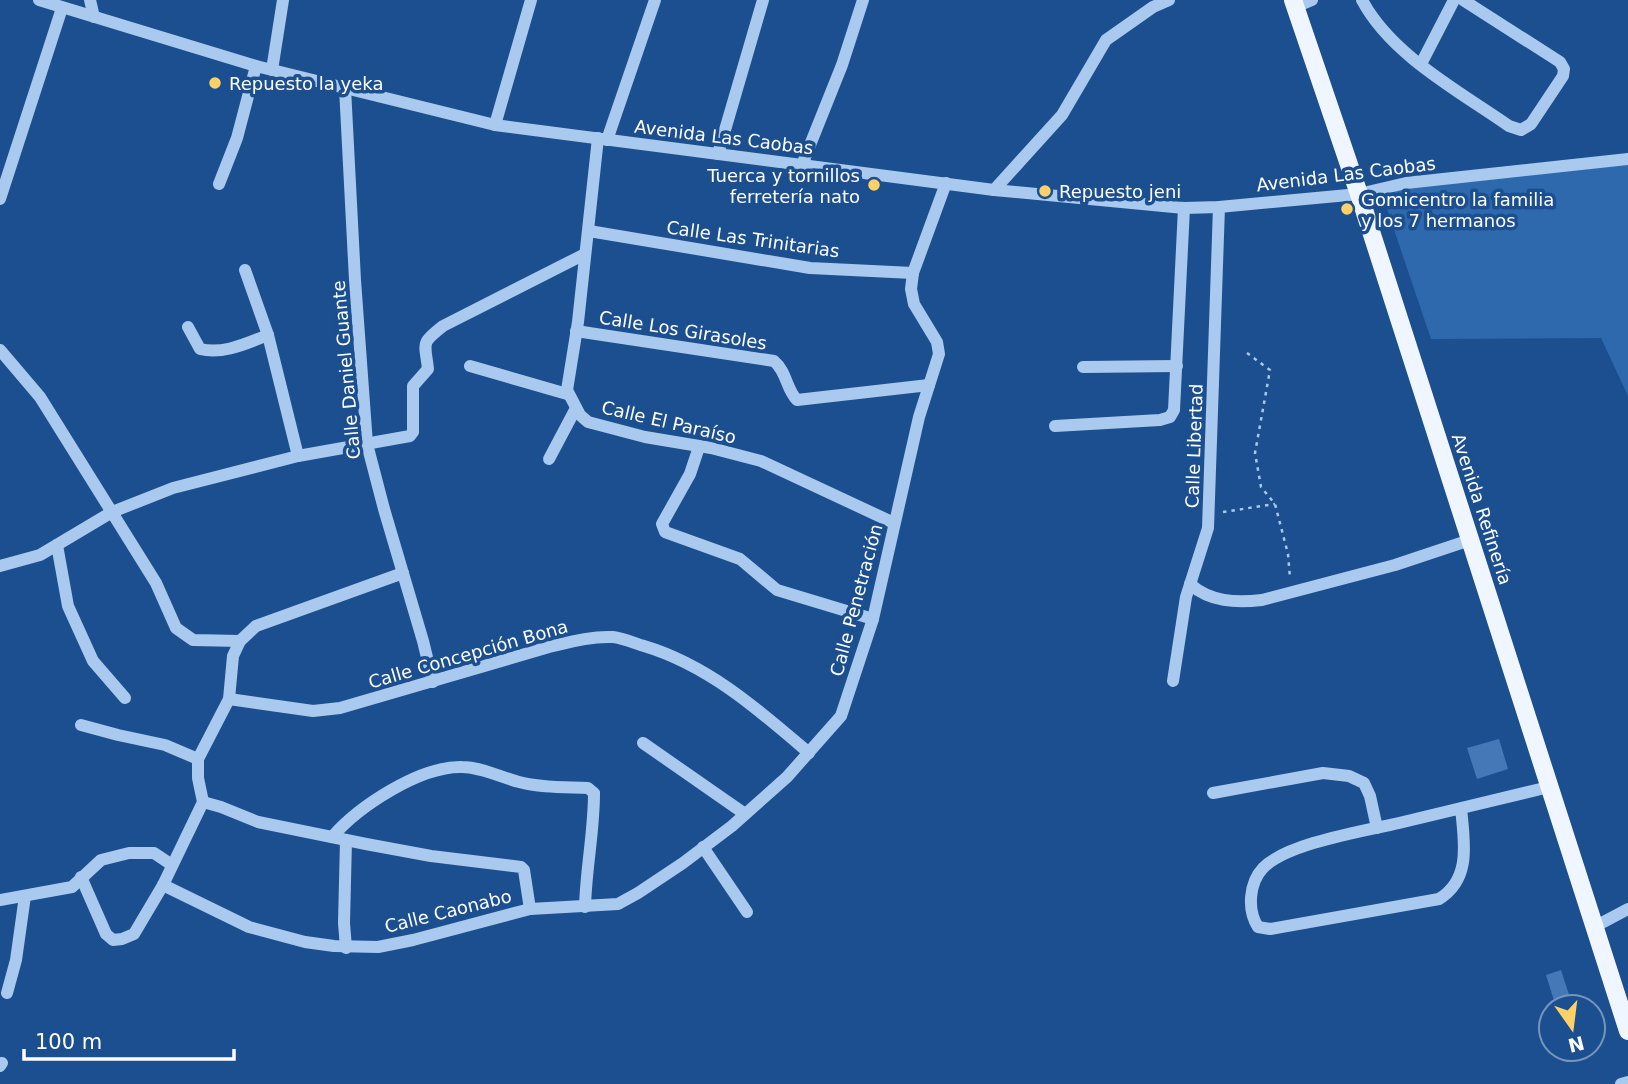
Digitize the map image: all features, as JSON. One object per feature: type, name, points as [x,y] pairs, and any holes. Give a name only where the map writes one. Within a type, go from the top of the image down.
[{"type":"main road","name":"Avenida Refinería","points":[[1300,2],[1594,927],[1621,992],[1628,1031]]},
{"type":"street","name":"Avenida Las Caobas","points":[[39,0],[256,66],[495,125],[994,190],[1184,208],[1219,207],[1359,194],[1406,184],[1628,159]]},
{"type":"street","points":[[90,0],[94,17]]},
{"type":"street","points":[[272,70],[283,0]]},
{"type":"street","points":[[495,125],[531,0]]},
{"type":"street","points":[[470,366],[568,394],[602,139],[655,0]]},
{"type":"street","points":[[718,154],[763,0]]},
{"type":"street","points":[[802,165],[842,65],[863,0]]},
{"type":"street","points":[[994,190],[1062,115],[1106,40],[1153,7],[1169,0]]},
{"type":"street","points":[[1362,0],[1373,21],[1399,48],[1508,126],[1521,130],[1531,124],[1563,76],[1564,69],[1560,62],[1463,0]]},
{"type":"street","points":[[1421,64],[1454,0]]},
{"type":"street","points":[[0,199],[62,8]]},
{"type":"street","points":[[219,184],[237,138],[256,66]]},
{"type":"street","name":"Calle Daniel Guante","points":[[345,88],[367,444],[433,682]]},
{"type":"street","name":"Calle Penetración","points":[[585,906],[618,904],[625,901],[704,847],[787,777],[839,720],[843,712],[873,619],[919,417],[937,364],[939,348],[914,304],[911,289],[913,273],[946,183]]},
{"type":"street","name":"Calle Libertad","points":[[1174,681],[1186,597],[1208,528],[1219,207]]},
{"type":"street","points":[[1055,426],[1160,420],[1170,417],[1174,410],[1177,366],[1184,208]]},
{"type":"street","name":"Calle Las Trinitarias","points":[[589,231],[810,268],[913,273]]},
{"type":"street","points":[[0,566],[40,555],[112,512],[173,488],[298,456],[406,438],[413,432],[413,386],[428,369],[424,346],[435,332],[585,254]]},
{"type":"street","points":[[245,270],[268,335],[298,456]]},
{"type":"street","points":[[188,327],[200,349],[212,352],[268,335]]},
{"type":"street","name":"Calle Los Girasoles","points":[[576,331],[767,359],[783,370],[793,397],[797,400],[929,385]]},
{"type":"street","points":[[0,350],[40,397],[156,583],[176,628],[193,640],[240,641]]},
{"type":"street","points":[[1083,367],[1177,366]]},
{"type":"street","name":"Calle El Paraíso","points":[[568,394],[589,422],[645,437],[710,447],[761,461],[894,523]]},
{"type":"street","points":[[549,459],[576,408]]},
{"type":"street","points":[[699,447],[690,474],[662,524],[665,532],[740,559],[777,590],[873,619]]},
{"type":"street","points":[[1190,584],[1201,594],[1211,598],[1246,602],[1262,600],[1395,565],[1470,540]]},
{"type":"street","points":[[57,545],[68,606],[93,661],[125,698]]},
{"type":"street","points":[[81,877],[106,934],[113,940],[134,934],[163,885],[203,802],[198,779],[198,759],[229,699],[233,656],[240,641],[256,626],[403,573]]},
{"type":"street","name":"Calle Concepción Bona","points":[[229,699],[313,711],[350,705],[549,647],[583,639],[616,638],[684,661],[750,702],[809,753]]},
{"type":"street","points":[[81,724],[118,736],[165,745],[198,759]]},
{"type":"street","points":[[643,743],[744,814]]},
{"type":"street","points":[[332,836],[363,809],[400,786],[426,774],[450,768],[475,769],[537,786],[588,788],[594,793],[594,817],[585,906]]},
{"type":"street","points":[[1213,793],[1323,773],[1349,776],[1364,783],[1370,796],[1377,828]]},
{"type":"street","points":[[1461,808],[1465,855],[1458,880],[1449,893],[1439,899],[1270,929],[1258,927],[1252,917],[1251,897],[1257,877],[1264,866],[1303,846],[1377,828],[1549,787]]},
{"type":"street","points":[[203,802],[258,822],[346,840],[431,856],[521,867],[524,870],[530,908]]},
{"type":"street","points":[[346,840],[346,948]]},
{"type":"street","points":[[704,847],[747,912]]},
{"type":"street","points":[[0,900],[72,887],[101,860],[129,853],[154,853],[172,865]]},
{"type":"street","name":"Calle Caonabo","points":[[163,885],[249,927],[305,942],[346,948],[377,947],[413,940],[530,908],[585,906]]},
{"type":"street","points":[[7,993],[16,960],[24,896]]},
{"type":"street","points":[[1594,927],[1628,909]]},
{"type":"street","points":[[1621,1084],[1628,1082]]},
{"type":"path","points":[[1247,354],[1270,370],[1255,453],[1261,487],[1275,503],[1288,554],[1290,580],[1297,591]]},
{"type":"path","points":[[1209,514],[1275,503]]},
{"type":"shaded area","points":[[1628,159],[1628,396],[1601,338],[1431,339],[1387,209],[1396,190]]},
{"type":"building","points":[[1499,739],[1508,769],[1477,779],[1467,748]]},
{"type":"building","points":[[1561,970],[1568,993],[1552,993],[1546,975]]},
{"type":"place","name":"Repuesto la yeka","points":[[215,83]]},
{"type":"place","name":"Tuerca y tornillos ferretería nato","points":[[874,185]]},
{"type":"place","name":"Repuesto jeni","points":[[1045,191]]},
{"type":"place","name":"Gomicentro la familia y los 7 hermanos","points":[[1347,209]]}]
